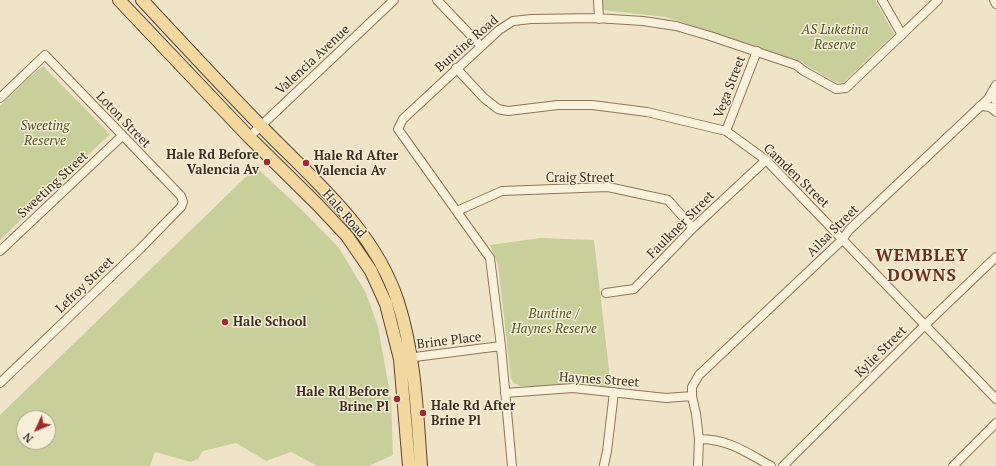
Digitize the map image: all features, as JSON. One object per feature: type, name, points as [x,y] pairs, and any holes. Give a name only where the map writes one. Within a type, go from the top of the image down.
[{"type":"main road","name":"Hale Road","points":[[119,0],[249,138],[317,204],[347,236],[371,272],[386,304],[406,358],[409,466]]},
{"type":"main road","name":"Hale Road","points":[[142,0],[261,126],[329,193],[361,233],[382,265],[398,301],[422,466]]},
{"type":"street","name":"Valencia Avenue","points":[[249,138],[394,0]]},
{"type":"street","points":[[437,0],[481,46]]},
{"type":"street","points":[[598,0],[599,19]]},
{"type":"street","points":[[882,0],[902,35]]},
{"type":"street","name":"Buntine Road","points":[[512,466],[502,346],[490,258],[398,129],[403,120],[456,68],[499,30],[513,21],[531,19],[599,19],[642,21],[676,26],[796,65],[836,89],[846,88],[938,0]]},
{"type":"street","points":[[994,0],[996,4]]},
{"type":"street","name":"Vega Street","points":[[726,131],[757,52]]},
{"type":"street","name":"Loton Street","points":[[2,93],[45,56],[181,196],[183,202]]},
{"type":"street","name":"Camden Street","points":[[456,68],[484,98],[498,109],[508,111],[558,105],[592,106],[647,112],[726,131],[766,160],[996,399]]},
{"type":"street","points":[[994,89],[996,102]]},
{"type":"street","name":"Ailsa Street","points":[[692,396],[692,387],[699,376],[842,240],[849,230],[980,106],[994,89]]},
{"type":"street","points":[[980,106],[990,107],[996,112]]},
{"type":"street","name":"Sweeting Street","points":[[0,251],[122,136]]},
{"type":"street","name":"Faulkner Street","points":[[606,293],[634,289],[693,228],[766,160]]},
{"type":"street","name":"Craig Street","points":[[457,211],[502,191],[608,187],[668,200],[693,228]]},
{"type":"street","name":"Lefroy Street","points":[[0,383],[140,249],[181,207],[183,202]]},
{"type":"street","name":"Kylie Street","points":[[783,466],[996,257]]},
{"type":"street","name":"Brine Place","points":[[406,358],[502,346]]},
{"type":"street","name":"Haynes Street","points":[[505,393],[573,388],[666,398],[692,396]]},
{"type":"street","points":[[604,465],[614,392]]},
{"type":"street","points":[[692,396],[699,439],[698,466]]},
{"type":"street","points":[[953,466],[996,423]]},
{"type":"street","points":[[699,439],[708,439],[731,445],[744,450],[771,466]]},
{"type":"green space","name":"AS Luketina Reserve","points":[[603,0],[875,0],[894,34],[843,83],[833,81],[799,61],[666,17],[602,10]]},
{"type":"green space","name":"Sweeting Reserve","points":[[43,66],[110,134],[0,240],[0,106],[25,81]]},
{"type":"green space","name":"Hale School","points":[[256,167],[305,213],[339,248],[366,293],[378,327],[391,399],[393,455],[369,466],[317,466],[291,452],[266,461],[236,443],[203,451],[198,459],[191,462],[155,452],[150,466],[0,466],[0,415]]},
{"type":"green space","name":"Buntine / Haynes Reserve","points":[[540,238],[594,240],[611,387],[520,386],[514,383],[511,379],[498,264],[490,245]]},
{"type":"place","name":"Hale Rd Before Valencia Av","points":[[267,162]]},
{"type":"place","name":"Hale Rd After Valencia Av","points":[[306,163]]},
{"type":"place","name":"Hale School","points":[[225,322]]},
{"type":"place","name":"Hale Rd Before Brine Pl","points":[[397,399]]},
{"type":"place","name":"Hale Rd After Brine Pl","points":[[423,413]]},
{"type":"district","name":"WEMBLEY DOWNS","points":[[922,266]]}]
